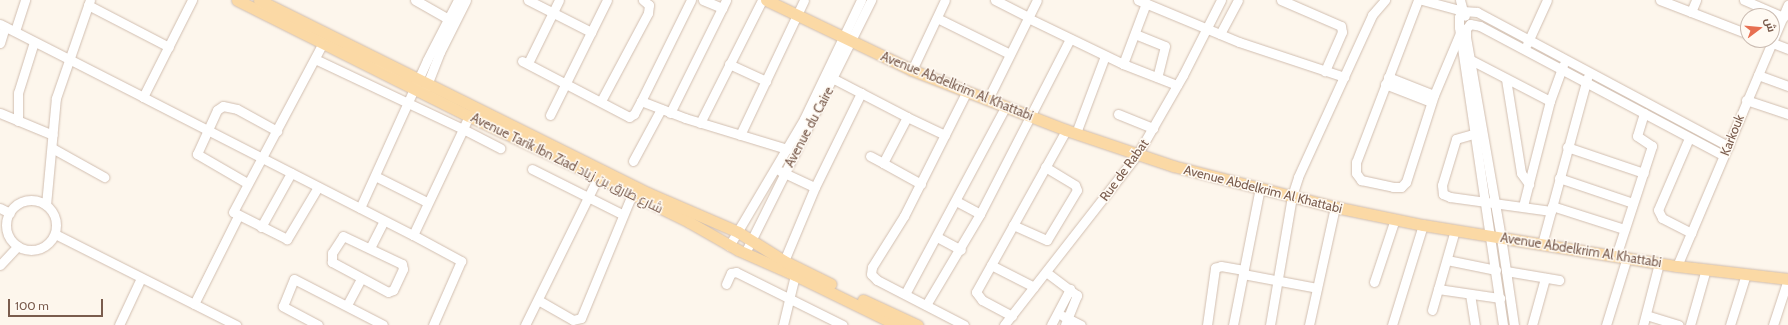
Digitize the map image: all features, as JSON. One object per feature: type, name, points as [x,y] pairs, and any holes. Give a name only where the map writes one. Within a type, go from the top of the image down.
[{"type":"main road","name":"Avenue Tarik Ibn Ziad شارع طارق بن زياد","points":[[237,0],[323,43],[648,193],[738,232],[784,261],[917,325]]},
{"type":"main road","name":"Avenue Tarik Ibn Ziad شارع طارق بن زياد","points":[[259,0],[421,87],[469,116],[598,177],[729,246],[795,275],[897,325]]},
{"type":"main road","name":"Avenue Abdelkrim Al Khattabi","points":[[766,0],[912,70],[1071,132],[1137,155],[1336,208],[1423,225],[1677,266],[1788,279]]},
{"type":"street","points":[[14,31],[25,0]]},
{"type":"street","points":[[143,97],[192,0]]},
{"type":"street","points":[[415,0],[452,21]]},
{"type":"street","points":[[360,208],[409,104],[421,87],[440,52],[458,0]]},
{"type":"street","points":[[452,21],[466,0]]},
{"type":"street","points":[[528,0],[591,32]]},
{"type":"street","points":[[559,0],[554,13],[525,62],[566,82],[630,117],[641,101],[691,0]]},
{"type":"street","points":[[550,115],[608,0]]},
{"type":"street","points":[[601,101],[648,13],[649,5],[643,0]]},
{"type":"street","points":[[633,161],[665,111],[724,4],[703,0]]},
{"type":"street","points":[[700,123],[762,0]]},
{"type":"street","points":[[740,134],[804,0]]},
{"type":"street","name":"Avenue du Caire","points":[[729,246],[780,171],[834,80],[862,0]]},
{"type":"street","name":"Avenue du Caire","points":[[745,253],[752,241],[780,171],[787,149],[871,0]]},
{"type":"street","points":[[912,70],[944,0]]},
{"type":"street","points":[[995,0],[1105,56],[1177,85]]},
{"type":"street","points":[[988,99],[1037,0]]},
{"type":"street","name":"Rue de Rabat","points":[[1004,325],[1137,155],[1208,28],[1221,0]]},
{"type":"street","points":[[1220,34],[1238,0]]},
{"type":"street","points":[[1281,0],[1341,26],[1342,32],[1325,71]]},
{"type":"street","points":[[1270,325],[1292,196],[1372,15],[1385,0]]},
{"type":"street","points":[[1418,0],[1356,162],[1356,173],[1361,180],[1393,187],[1404,185],[1432,99],[1460,33]]},
{"type":"street","points":[[1422,0],[1463,11],[1477,12],[1728,146]]},
{"type":"street","points":[[1460,0],[1463,11],[1470,24]]},
{"type":"street","points":[[1524,50],[1547,0]]},
{"type":"street","points":[[1660,0],[1740,31]]},
{"type":"street","points":[[1691,12],[1696,0]]},
{"type":"street","points":[[1744,0],[1783,17]]},
{"type":"street","points":[[1124,64],[1135,34],[1142,2],[1220,34],[1344,77]]},
{"type":"street","points":[[46,205],[56,98],[89,3],[169,46]]},
{"type":"street","name":"Karkouk","points":[[1780,22],[1788,7]]},
{"type":"street","points":[[1463,11],[1459,17],[1460,33],[1479,132],[1496,236],[1506,271],[1514,325]]},
{"type":"street","points":[[937,18],[1010,54]]},
{"type":"street","points":[[1470,24],[1480,26],[1584,83],[1724,156]]},
{"type":"street","points":[[1470,24],[1466,29],[1466,37],[1471,60],[1479,132]]},
{"type":"street","points":[[0,43],[3,25],[461,261],[433,325]]},
{"type":"street","points":[[1135,34],[1165,46],[1156,77]]},
{"type":"street","points":[[926,305],[980,214],[1033,116],[1070,39]]},
{"type":"street","points":[[18,121],[18,93],[34,42]]},
{"type":"street","points":[[318,187],[290,238],[284,240],[238,216],[234,210],[247,183],[278,131],[323,43]]},
{"type":"street","name":"Karkouk","points":[[1677,266],[1746,100],[1758,75],[1767,48]]},
{"type":"street","points":[[1012,316],[976,294],[1045,167],[1071,132],[1105,56]]},
{"type":"street","points":[[315,59],[500,148]]},
{"type":"street","points":[[1523,206],[1550,102],[1560,70],[1566,59]]},
{"type":"street","points":[[1471,60],[1550,102]]},
{"type":"street","points":[[729,64],[766,81]]},
{"type":"street","points":[[1542,244],[1584,83],[1590,72]]},
{"type":"street","points":[[1758,75],[1788,86]]},
{"type":"street","points":[[1506,79],[1521,173],[1529,184]]},
{"type":"street","points":[[834,80],[945,135]]},
{"type":"street","points":[[1387,81],[1432,99]]},
{"type":"street","points":[[964,325],[877,280],[871,276],[871,271],[921,184],[967,91]]},
{"type":"street","points":[[784,261],[815,187],[861,93]]},
{"type":"street","points":[[1746,100],[1788,114]]},
{"type":"street","points":[[641,101],[700,123],[787,149]]},
{"type":"street","points":[[247,183],[197,155],[197,150],[217,110],[227,106],[278,131]]},
{"type":"street","points":[[905,294],[1006,106]]},
{"type":"street","points":[[0,113],[53,135]]},
{"type":"street","points":[[1606,325],[1622,257],[1624,229],[1652,146],[1637,136],[1644,113]]},
{"type":"street","points":[[1118,114],[1153,128]]},
{"type":"street","points":[[413,235],[427,202],[469,116]]},
{"type":"street","points":[[883,163],[907,117]]},
{"type":"street","points":[[1479,132],[1456,139],[1442,192],[1450,197],[1551,208],[1624,229]]},
{"type":"street","points":[[1689,138],[1658,210],[1662,218],[1691,232]]},
{"type":"street","points":[[1567,147],[1644,173]]},
{"type":"street","points":[[52,148],[104,177]]},
{"type":"street","points":[[870,156],[921,184]]},
{"type":"street","points":[[1013,225],[1047,240],[1077,190],[1074,185],[1045,167]]},
{"type":"street","points":[[532,169],[622,214]]},
{"type":"street","points":[[780,171],[815,187]]},
{"type":"street","points":[[261,228],[291,173]]},
{"type":"street","points":[[375,176],[427,202]]},
{"type":"street","points":[[525,325],[598,177]]},
{"type":"street","points":[[1559,178],[1633,203]]},
{"type":"street","points":[[1233,325],[1260,188]]},
{"type":"street","points":[[538,300],[573,320],[581,318],[622,214],[632,194]]},
{"type":"street","points":[[24,201],[40,201],[46,205],[55,217],[54,234],[45,246],[37,249],[18,246],[7,230],[10,213],[17,204],[24,201]]},
{"type":"street","points":[[956,201],[980,214]]},
{"type":"street","points":[[0,208],[10,213]]},
{"type":"street","points":[[1308,325],[1336,208]]},
{"type":"street","points":[[194,304],[238,216]]},
{"type":"street","points":[[1374,282],[1395,219]]},
{"type":"street","points":[[370,248],[384,221]]},
{"type":"street","points":[[1392,325],[1423,225]]},
{"type":"street","points":[[1432,310],[1455,230]]},
{"type":"street","points":[[54,234],[233,324]]},
{"type":"street","points":[[343,236],[370,248],[402,264],[404,269],[390,293],[336,265],[331,256],[343,236]]},
{"type":"street","points":[[1496,236],[1496,270],[1503,325]]},
{"type":"street","points":[[936,237],[960,250]]},
{"type":"street","points":[[0,265],[18,246]]},
{"type":"street","points":[[1447,260],[1496,270]]},
{"type":"street","points":[[1642,325],[1646,315],[1659,263]]},
{"type":"street","points":[[991,265],[1034,287]]},
{"type":"street","points":[[1207,325],[1215,268],[1222,266],[1317,288]]},
{"type":"street","points":[[1690,325],[1706,269]]},
{"type":"street","points":[[1506,271],[1559,280]]},
{"type":"street","points":[[726,284],[731,273],[736,272],[843,325]]},
{"type":"street","points":[[1046,272],[1070,289],[1077,297],[1066,322]]},
{"type":"street","points":[[1730,325],[1746,274]]},
{"type":"street","points":[[783,325],[795,275]]},
{"type":"street","points":[[119,325],[141,278]]},
{"type":"street","points":[[1532,325],[1545,278]]},
{"type":"street","points":[[347,305],[361,279]]},
{"type":"street","points":[[1773,325],[1788,279]]},
{"type":"street","points":[[318,325],[283,306],[294,280],[347,305],[383,325]]},
{"type":"street","points":[[1051,325],[1070,289]]},
{"type":"street","points":[[1438,289],[1500,298]]},
{"type":"street","points":[[1470,294],[1475,325]]},
{"type":"street","points":[[1057,313],[1066,322],[1081,325]]},
{"type":"street","points":[[1646,315],[1678,325]]}]
